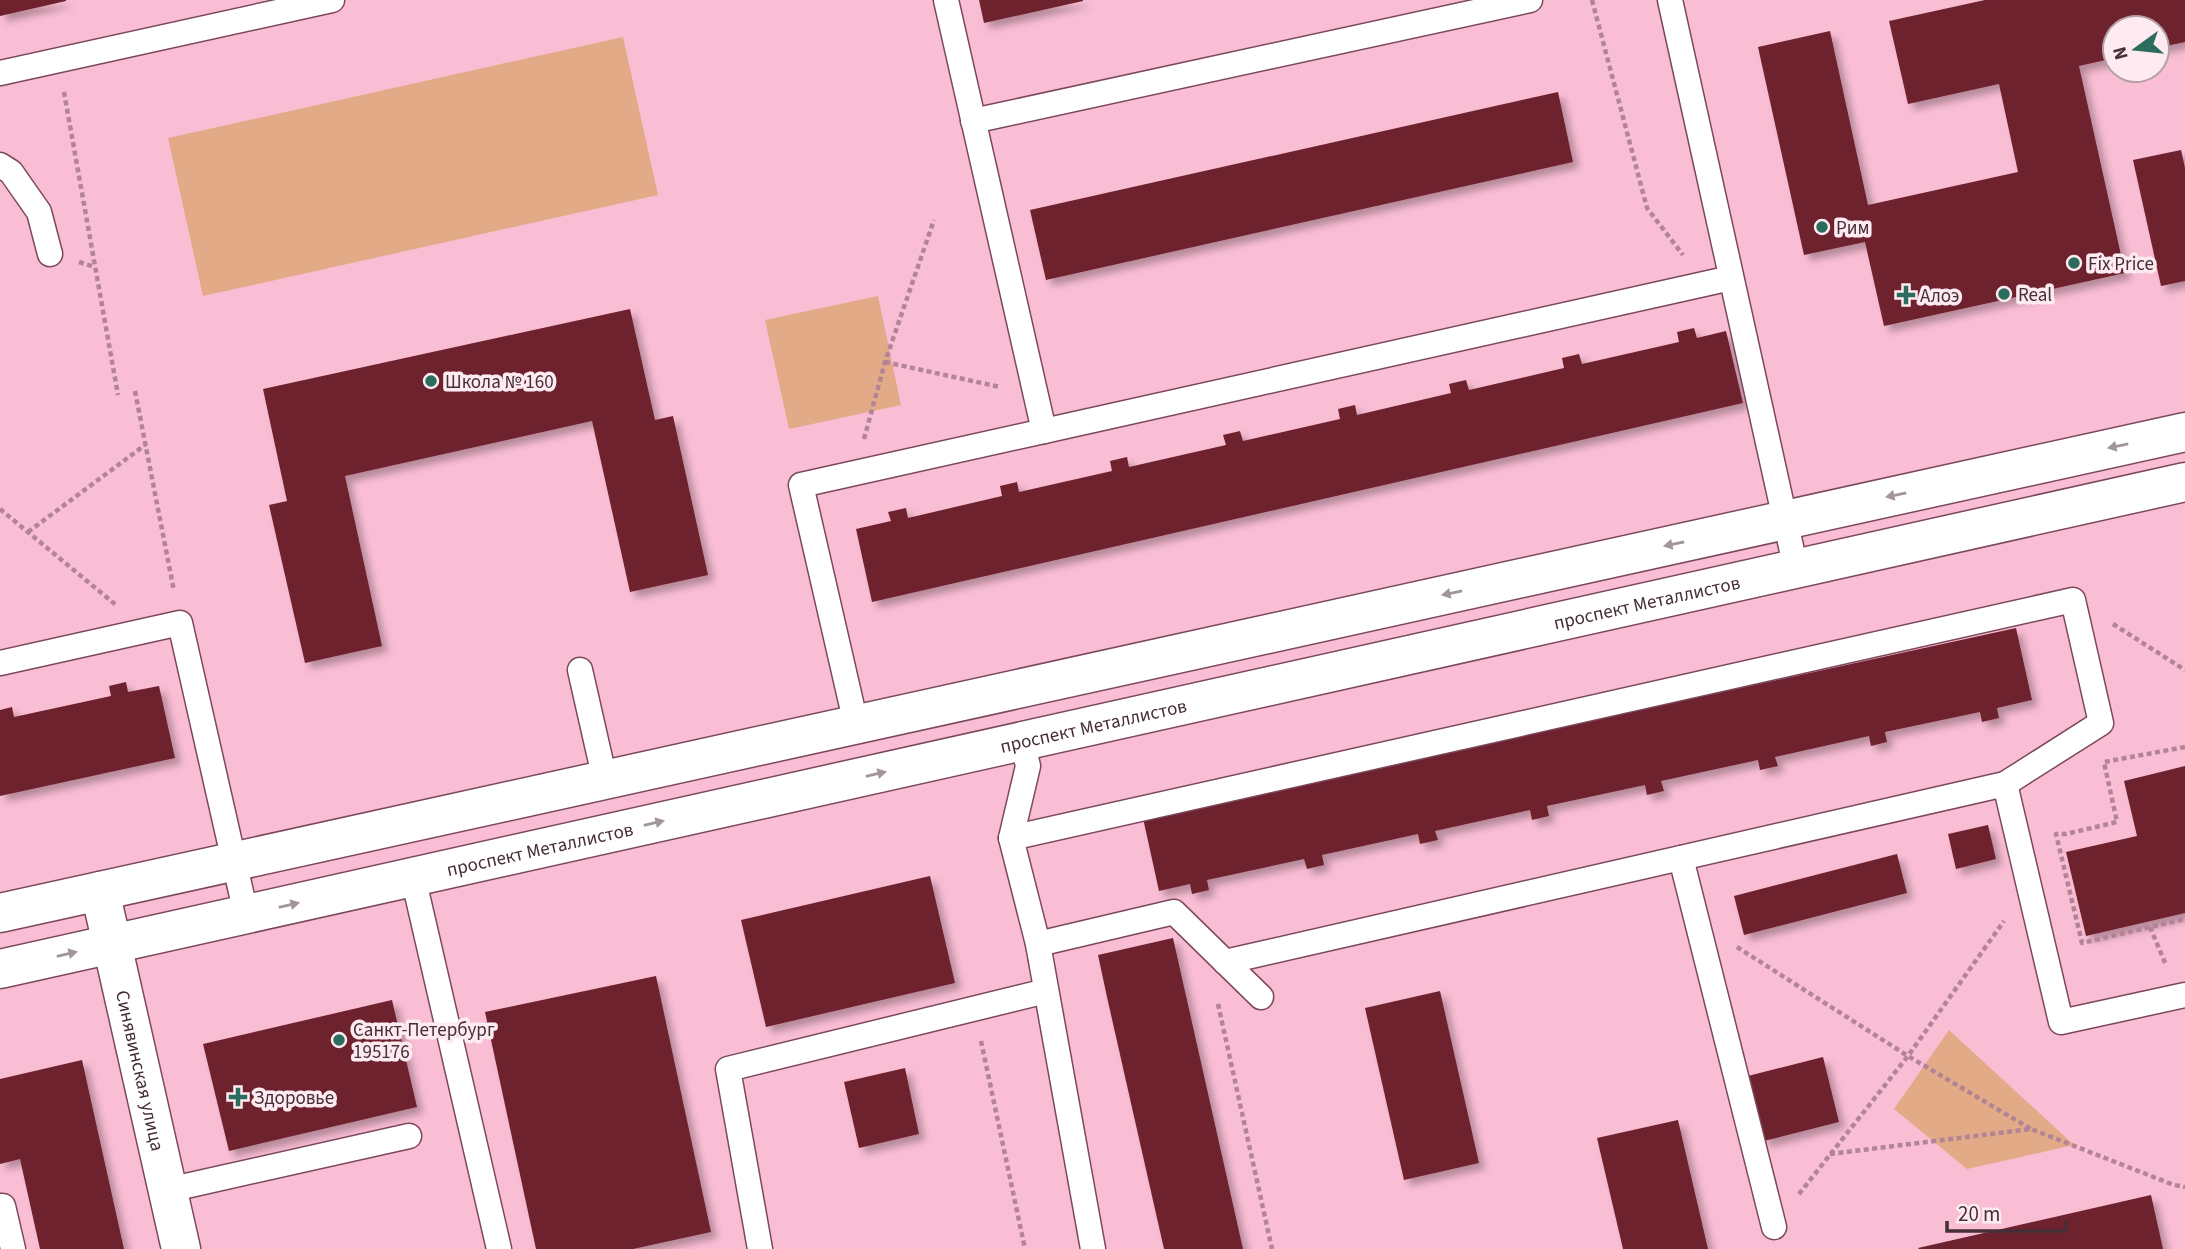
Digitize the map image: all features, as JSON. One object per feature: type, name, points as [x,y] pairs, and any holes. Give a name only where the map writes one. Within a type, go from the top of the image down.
[{"type":"street","points":[[0,913],[2185,432]]},
{"type":"street","name":"проспект Металлистов","points":[[0,969],[2185,482]]},
{"type":"street","name":"Синявинская улица","points":[[100,891],[181,1249]]},
{"type":"lane","points":[[0,73],[332,0]]},
{"type":"lane","points":[[946,0],[1044,431]]},
{"type":"lane","points":[[973,121],[1530,0]]},
{"type":"lane","points":[[1670,0],[1796,569]]},
{"type":"lane","points":[[0,165],[12,172],[39,212],[50,254]]},
{"type":"lane","points":[[856,724],[801,485],[1731,278]]},
{"type":"lane","points":[[1011,838],[2073,600],[2101,723],[2005,785],[1225,962]]},
{"type":"lane","points":[[0,663],[180,623],[246,914]]},
{"type":"lane","points":[[580,670],[605,780]]},
{"type":"lane","points":[[1023,741],[1028,766],[1011,838],[1038,944],[1093,1249]]},
{"type":"lane","points":[[2005,785],[2061,1022],[2182,996]]},
{"type":"lane","points":[[1681,859],[1774,1227]]},
{"type":"lane","points":[[413,877],[499,1249]]},
{"type":"lane","points":[[1038,944],[1174,912],[1261,997]]},
{"type":"lane","points":[[760,1249],[728,1069],[1046,991]]},
{"type":"lane","points":[[168,1190],[409,1136]]},
{"type":"lane","points":[[0,1206],[3,1206],[13,1249]]},
{"type":"path","points":[[1592,0],[1647,208],[1705,284]]},
{"type":"path","points":[[58,60],[118,395]]},
{"type":"path","points":[[855,474],[885,362],[934,220]]},
{"type":"path","points":[[885,362],[1035,394]]},
{"type":"path","points":[[135,391],[180,623]]},
{"type":"path","points":[[28,532],[145,445]]},
{"type":"path","points":[[0,509],[146,630]]},
{"type":"path","points":[[2073,600],[2185,670]]},
{"type":"path","points":[[2185,747],[2104,762],[2117,822],[2056,834],[2081,943],[2185,919]]},
{"type":"path","points":[[1774,1227],[1908,1056],[2029,886]]},
{"type":"path","points":[[1697,921],[1908,1056],[2031,1129],[2185,1187]]},
{"type":"path","points":[[2150,928],[2182,996]]},
{"type":"path","points":[[1225,962],[1217,998],[1272,1249]]},
{"type":"path","points":[[974,1008],[1025,1249]]},
{"type":"path","points":[[1829,1154],[2031,1129]]},
{"type":"shaded area","points":[[623,37],[658,195],[203,296],[168,138]]},
{"type":"shaded area","points":[[878,296],[901,405],[789,429],[765,320]]},
{"type":"shaded area","points":[[1949,1030],[2074,1145],[1967,1169],[1894,1109]]},
{"type":"building","points":[[0,0],[66,0],[66,1],[0,16]]},
{"type":"building","points":[[979,0],[1083,0],[1083,1],[984,23]]},
{"type":"building","points":[[1985,0],[2185,0],[2185,42],[2171,45],[2171,14],[2101,14],[2101,61],[2079,66],[2125,273],[1884,326],[1865,242],[1804,255],[1758,47],[1830,31],[1868,205],[2018,172],[1999,84],[1908,104],[1889,21]]},
{"type":"building","points":[[1558,92],[1573,162],[1046,280],[1030,210]]},
{"type":"building","points":[[2181,150],[2185,168],[2185,281],[2161,286],[2133,160]]},
{"type":"building","points":[[630,309],[655,420],[673,416],[708,575],[630,592],[592,421],[345,476],[382,646],[305,663],[269,505],[287,501],[263,389]]},
{"type":"building","points":[[1694,328],[1697,338],[1726,331],[1743,403],[872,602],[856,529],[891,521],[888,512],[906,508],[908,518],[1002,496],[1000,486],[1017,482],[1019,492],[1112,471],[1110,461],[1127,457],[1129,467],[1226,445],[1223,435],[1240,431],[1243,441],[1340,419],[1338,409],[1355,405],[1357,415],[1451,393],[1449,384],[1466,380],[1469,390],[1564,368],[1562,358],[1579,354],[1582,364],[1679,342],[1677,332]]},
{"type":"building","points":[[2016,628],[2032,700],[1997,708],[1999,718],[1982,722],[1980,712],[1885,732],[1887,742],[1871,746],[1869,736],[1775,757],[1778,766],[1760,770],[1758,760],[1661,781],[1664,791],[1647,795],[1645,785],[1547,806],[1549,816],[1532,820],[1530,810],[1435,831],[1438,840],[1420,844],[1418,834],[1322,855],[1324,865],[1307,869],[1304,859],[1207,880],[1209,890],[1192,894],[1190,884],[1159,891],[1143,818]]},
{"type":"building","points":[[126,682],[128,692],[159,686],[175,758],[0,796],[0,710],[12,707],[14,717],[111,696],[109,686]]},
{"type":"building","points":[[2185,766],[2185,913],[2086,936],[2066,852],[2137,836],[2124,781]]},
{"type":"building","points":[[1988,825],[1996,859],[1956,869],[1948,834]]},
{"type":"building","points":[[1897,854],[1907,893],[1744,935],[1734,896]]},
{"type":"building","points":[[930,876],[955,983],[766,1027],[741,920]]},
{"type":"building","points":[[1173,938],[1243,1249],[1164,1249],[1107,997],[1098,955]]},
{"type":"building","points":[[656,976],[711,1232],[633,1249],[536,1249],[485,1012]]},
{"type":"building","points":[[1440,991],[1479,1163],[1404,1180],[1365,1008]]},
{"type":"building","points":[[392,1000],[417,1107],[229,1151],[203,1044]]},
{"type":"building","points":[[1823,1057],[1839,1122],[1764,1141],[1748,1076]]},
{"type":"building","points":[[82,1060],[124,1249],[40,1249],[20,1159],[0,1164],[0,1079]]},
{"type":"building","points":[[905,1068],[919,1134],[859,1148],[844,1082]]},
{"type":"building","points":[[1678,1120],[1708,1249],[1623,1249],[1597,1138]]},
{"type":"building","points":[[2151,1195],[2163,1249],[1918,1248]]},
{"type":"place","name":"Рим","points":[[1822,227]]},
{"type":"place","name":"Fix Price","points":[[2074,263]]},
{"type":"place","name":"Real","points":[[2004,294]]},
{"type":"place","name":"Алоэ","points":[[1906,295]]},
{"type":"place","name":"Школа № 160","points":[[431,381]]},
{"type":"place","name":"Санкт-Петербург 195176","points":[[339,1040]]},
{"type":"place","name":"Здоровье","points":[[238,1097]]}]
